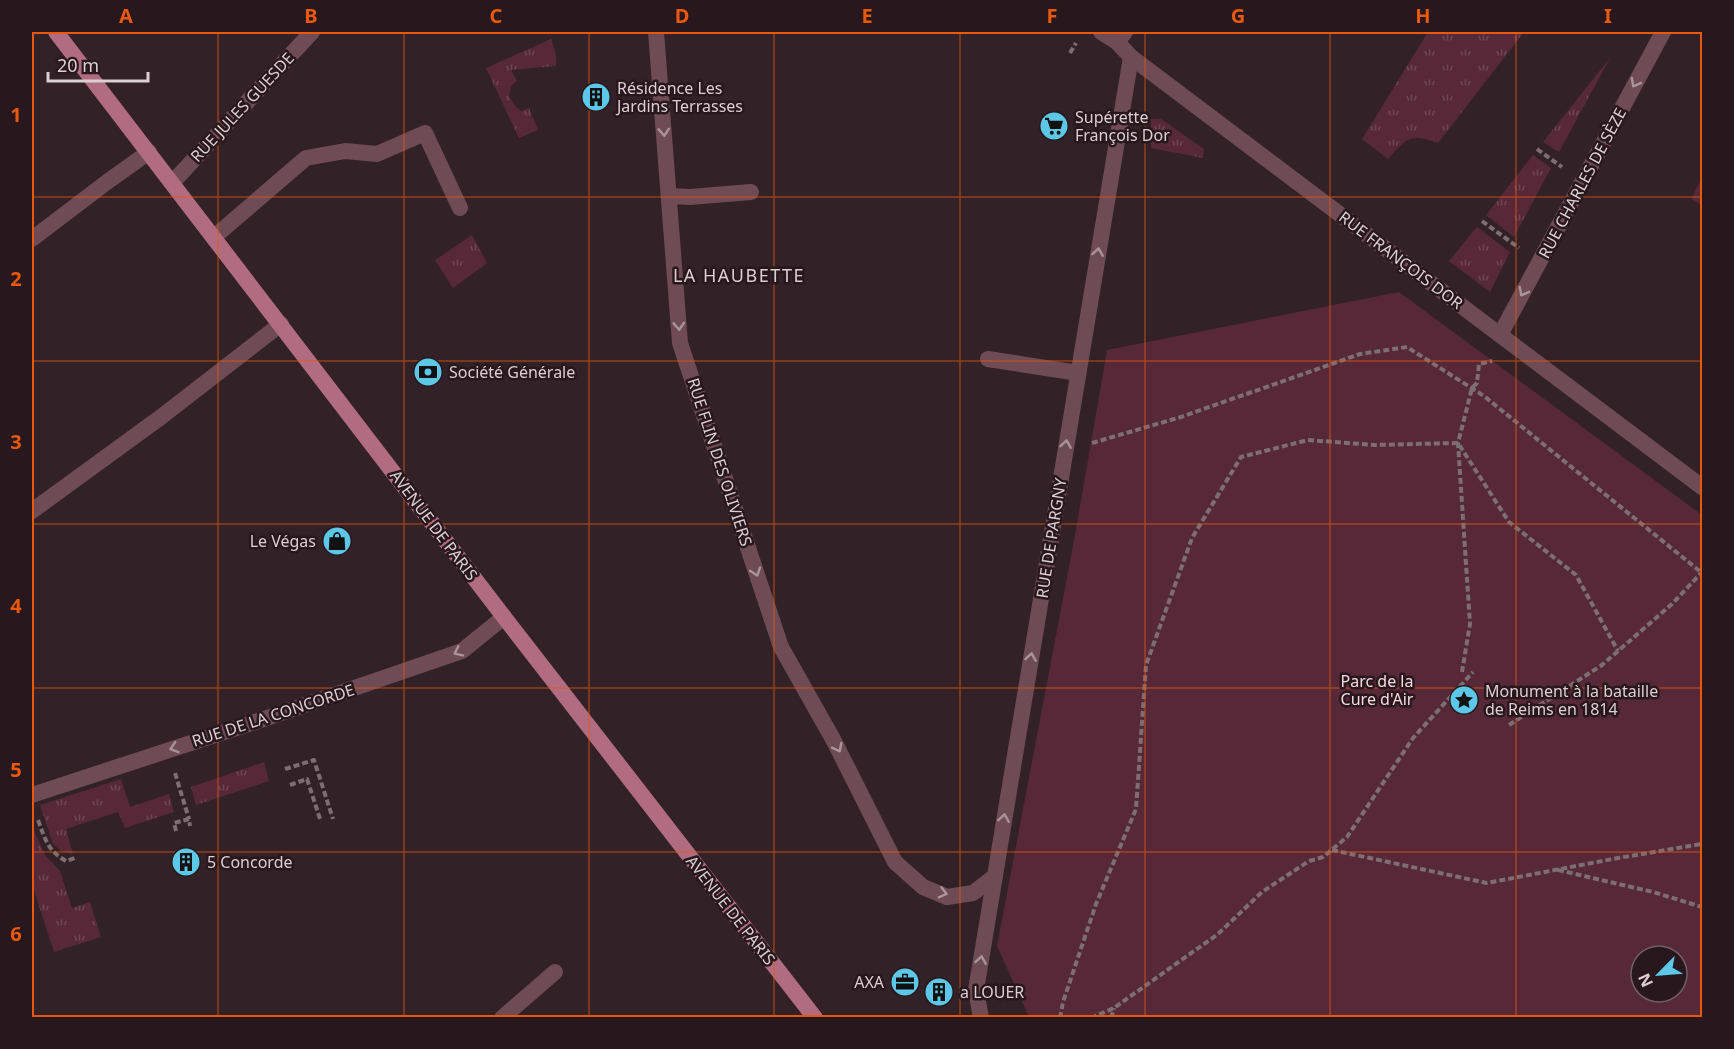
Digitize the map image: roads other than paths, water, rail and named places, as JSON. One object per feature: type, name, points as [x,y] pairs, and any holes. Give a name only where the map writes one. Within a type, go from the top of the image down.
[{"type":"main road","name":"AVENUE DE PARIS","points":[[56,32],[504,617],[815,1017]]},
{"type":"street","name":"RUE JULES GUESDE","points":[[172,183],[312,32]]},
{"type":"street","name":"RUE FLIN DES OLIVIERS","points":[[656,32],[680,343],[781,647],[834,741],[895,862],[923,886],[947,897],[973,893],[994,876]]},
{"type":"street","name":"RUE FRANÇOIS DOR","points":[[1101,32],[1121,37],[1131,57],[1702,487]]},
{"type":"street","name":"RUE CHARLES DE SÈZE","points":[[1500,335],[1663,32]]},
{"type":"street","name":"RUE DE PARGNY","points":[[981,1017],[976,990],[1131,57]]},
{"type":"street","points":[[214,237],[306,158],[345,151],[377,154],[425,133],[460,208]]},
{"type":"street","points":[[32,239],[149,152]]},
{"type":"street","points":[[669,196],[690,197],[752,192]]},
{"type":"street","points":[[32,511],[161,417],[281,324]]},
{"type":"street","points":[[988,359],[1078,373]]},
{"type":"street","name":"RUE DE LA CONCORDE","points":[[32,795],[462,651],[504,617]]},
{"type":"street","points":[[502,1017],[555,972]]},
{"type":"place","name":"Résidence Les Jardins Terrasses","points":[[596,97]]},
{"type":"place","name":"Supérette François Dor","points":[[1054,126]]},
{"type":"place","name":"Société Générale","points":[[428,372]]},
{"type":"place","name":"Le Végas","points":[[337,541]]},
{"type":"place","name":"Monument à la bataille de Reims en 1814","points":[[1464,700]]},
{"type":"place","name":"5 Concorde","points":[[186,862]]},
{"type":"place","name":"AXA","points":[[905,982]]},
{"type":"place","name":"a LOUER","points":[[939,992]]},
{"type":"district","name":"LA HAUBETTE","points":[[739,275]]},
{"type":"park label","name":"Parc de la Cure d'Air","points":[[1377,690]]}]
